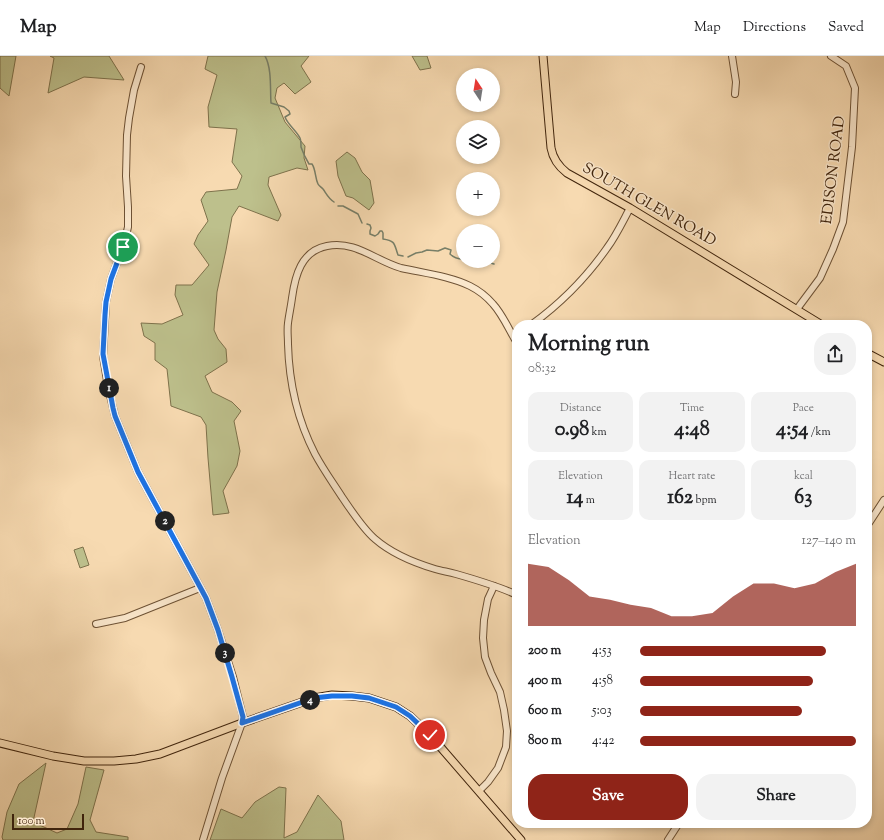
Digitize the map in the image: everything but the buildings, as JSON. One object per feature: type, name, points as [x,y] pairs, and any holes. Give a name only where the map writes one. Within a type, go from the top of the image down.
[{"type":"main road","name":"SOUTH GLEN ROAD","points":[[543,56],[551,148],[554,159],[558,165],[567,173],[630,208],[814,320]]},
{"type":"main road","points":[[872,356],[884,362]]},
{"type":"main road","points":[[0,743],[53,756],[84,761],[136,759],[160,754],[314,698],[352,696],[369,698],[396,707],[410,716],[430,735],[521,840]]},
{"type":"street","points":[[732,56],[736,82],[735,94]]},
{"type":"street","name":"EDISON ROAD","points":[[797,309],[820,278],[843,222],[852,147],[855,88],[846,66],[832,56]]},
{"type":"street","points":[[140,67],[134,90],[127,135],[126,176],[128,227],[124,244],[111,279],[106,302],[103,354],[108,387],[114,412],[124,440],[138,472],[206,598],[218,630],[243,717],[203,840]]},
{"type":"street","points":[[537,320],[563,298],[585,276],[607,248],[630,208]]},
{"type":"street","points":[[512,331],[493,304],[471,286],[455,280],[396,266],[367,252],[344,245],[335,244],[325,246],[309,255],[300,266],[295,281],[288,324],[288,356],[292,389],[297,409],[315,454],[357,519],[374,539],[399,555],[436,570],[454,573],[512,593]]},
{"type":"street","points":[[872,518],[884,500]]},
{"type":"street","points":[[479,791],[488,782],[498,768],[506,747],[507,731],[504,710],[500,692],[485,657],[483,638],[484,620],[488,599],[494,586]]},
{"type":"street","points":[[96,624],[125,618],[200,588]]},
{"type":"street","points":[[668,840],[676,828]]},
{"type":"green space","points":[[0,56],[16,56],[9,96],[0,88]]},
{"type":"green space","points":[[50,56],[109,56],[124,80],[84,77],[48,93],[54,58]]},
{"type":"green space","points":[[208,56],[309,56],[301,66],[311,82],[295,94],[284,83],[277,88],[275,98],[285,122],[305,146],[304,158],[308,170],[297,168],[269,177],[268,185],[281,215],[278,221],[239,206],[232,217],[217,292],[214,330],[218,339],[226,349],[227,362],[205,376],[212,392],[232,402],[241,411],[234,421],[240,451],[237,466],[223,491],[229,513],[213,515],[206,425],[201,417],[171,406],[167,369],[155,360],[155,343],[144,336],[141,323],[162,324],[183,315],[175,295],[176,285],[192,285],[209,265],[194,244],[198,235],[208,221],[201,200],[206,192],[237,189],[242,176],[232,162],[237,129],[209,127],[208,107],[217,75],[205,69]]},
{"type":"green space","points":[[412,56],[427,56],[431,68],[420,70]]},
{"type":"green space","points":[[347,152],[355,158],[362,172],[370,180],[374,203],[369,210],[353,198],[346,196],[338,176],[336,161]]},
{"type":"green space","points":[[83,547],[89,565],[80,568],[74,550]]},
{"type":"green space","points":[[46,763],[33,822],[57,833],[67,829],[78,804],[86,767],[104,770],[90,820],[96,832],[128,837],[128,840],[3,840],[2,837],[7,812],[19,784]]},
{"type":"green space","points":[[279,787],[286,788],[284,838],[297,832],[318,795],[341,821],[344,840],[210,840],[221,809],[242,818],[255,802]]},
{"type":"waterway","points":[[265,56],[270,73],[271,103],[284,107],[289,111],[290,114],[285,117],[300,138],[301,147],[309,164],[312,164],[313,166],[318,184],[334,202]]},
{"type":"waterway","points":[[338,206],[343,206],[358,214],[362,223]]},
{"type":"waterway","points":[[367,224],[370,225],[371,228],[370,234],[375,236],[382,231],[383,239],[392,242],[398,255],[403,256]]},
{"type":"waterway","points":[[408,257],[427,250],[438,251],[445,248],[451,250],[450,254],[456,257]]},
{"type":"route","points":[[123,247],[111,279],[105,315],[103,354],[113,408],[138,472],[206,598],[218,630],[232,677],[243,717],[242,723],[314,698],[352,696],[369,698],[396,707],[410,716],[430,735]]}]
